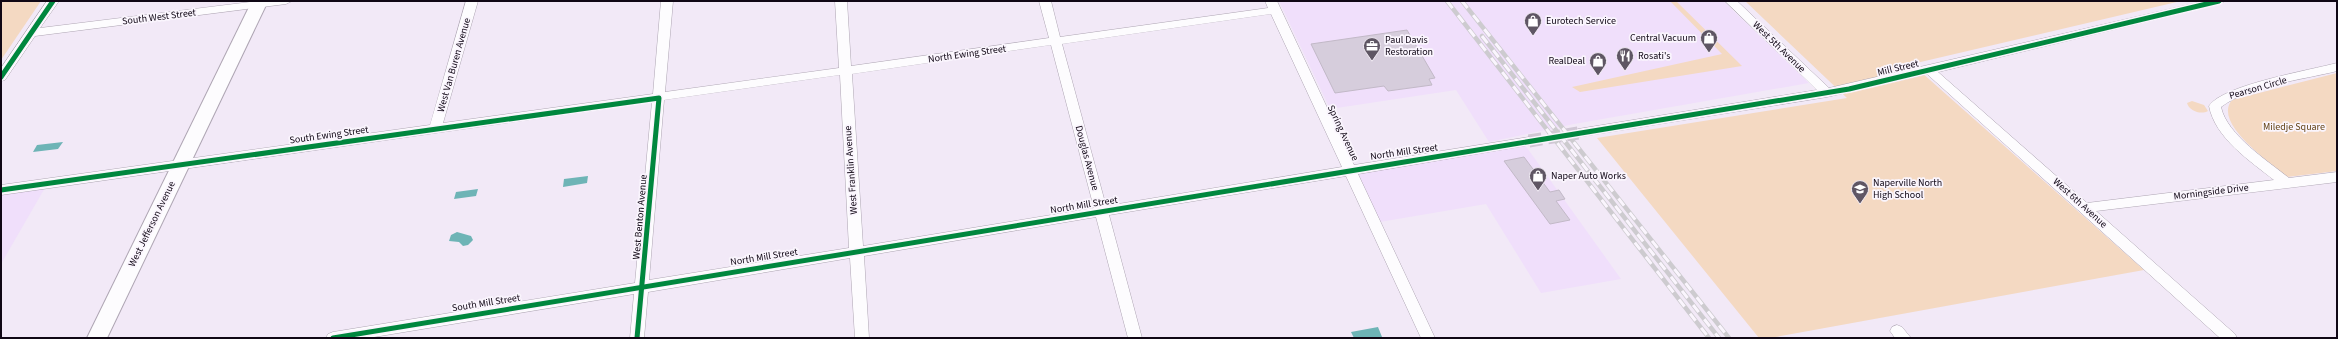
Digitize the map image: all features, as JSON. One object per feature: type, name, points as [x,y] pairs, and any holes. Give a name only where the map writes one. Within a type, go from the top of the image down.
[{"type":"street","points":[[1,77],[53,1]]},
{"type":"street","name":"South West Street","points":[[32,33],[259,2],[286,1]]},
{"type":"street","name":"West Van Buren Avenue","points":[[435,129],[472,1]]},
{"type":"street","name":"West Benton Avenue","points":[[637,338],[667,1]]},
{"type":"street","name":"West Franklin Avenue","points":[[841,1],[844,72],[862,338]]},
{"type":"street","name":"Douglas Avenue","points":[[1045,1],[1135,338]]},
{"type":"street","name":"West 5th Avenue","points":[[1731,1],[1827,93]]},
{"type":"street","name":"Mill Street","points":[[1578,134],[1827,93],[2219,1]]},
{"type":"street","name":"West Jefferson Avenue","points":[[97,338],[259,2]]},
{"type":"street","name":"North Ewing Street","points":[[659,98],[1056,42],[1273,6]]},
{"type":"street","name":"Spring Avenue","points":[[1273,6],[1428,338]]},
{"type":"street","name":"Pearson Circle","points":[[2286,183],[2227,131],[2217,117],[2215,106],[2220,100],[2236,93],[2337,67]]},
{"type":"street","name":"West 6th Avenue","points":[[1929,70],[2230,338]]},
{"type":"street","name":"South Ewing Street","points":[[1,190],[659,98]]},
{"type":"street","name":"North Mill Street","points":[[642,286],[1529,141]]},
{"type":"street","name":"Morningside Drive","points":[[2085,208],[2337,177]]},
{"type":"street","name":"South Mill Street","points":[[333,338],[642,286]]},
{"type":"shaded area","points":[[1279,1],[1723,1],[1809,83],[1574,124],[1489,142],[1456,90],[1330,109]]},
{"type":"shaded area","points":[[63,142],[58,149],[33,152],[37,145]]},
{"type":"shaded area","points":[[1525,145],[1621,279],[1541,293],[1486,204],[1374,223],[1348,173]]},
{"type":"shaded area","points":[[588,176],[587,183],[563,187],[564,179]]},
{"type":"shaded area","points":[[46,186],[1,264],[1,192]]},
{"type":"shaded area","points":[[478,189],[476,196],[454,199],[456,192]]},
{"type":"shaded area","points":[[457,232],[471,236],[473,240],[468,245],[463,246],[459,242],[449,241],[451,235]]},
{"type":"shaded area","points":[[1378,327],[1382,337],[1354,338],[1351,332]]},
{"type":"green space","points":[[1,1],[41,1],[1,60]]},
{"type":"green space","points":[[1670,1],[1676,1],[1742,66],[1580,92],[1572,87],[1722,54]]},
{"type":"green space","name":"Naperville North High School","points":[[1745,1],[2181,1],[1912,64],[2144,270],[1770,338],[1759,338],[1597,138],[1847,98]]},
{"type":"green space","name":"Miledje Square","points":[[2337,73],[2337,171],[2287,177],[2257,153],[2246,142],[2236,131],[2230,120],[2228,109],[2232,100]]},
{"type":"green space","points":[[2192,101],[2204,105],[2208,111],[2202,113],[2196,112],[2188,106],[2187,103]]},
{"type":"building","name":"Paul Davis Restoration","points":[[1407,30],[1435,78],[1429,79],[1432,85],[1388,91],[1384,86],[1335,93],[1311,44]]},
{"type":"building","name":"Naper Auto Works","points":[[1524,157],[1550,192],[1559,190],[1565,199],[1556,201],[1570,220],[1550,224],[1504,161]]},
{"type":"tunnel","points":[[1529,141],[1578,133]]},
{"type":"railway","points":[[1447,1],[1709,338]]},
{"type":"railway","points":[[1462,1],[1729,338]]},
{"type":"railway","points":[[1482,36],[1719,338]]},
{"type":"cycle path","points":[[1,77],[53,1]]},
{"type":"cycle path","points":[[333,338],[1366,167],[1849,89],[2219,1]]},
{"type":"cycle path","points":[[1,190],[659,98],[637,338]]},
{"type":"place","name":"Eurotech Service","points":[[1533,36]]},
{"type":"place","name":"Central Vacuum","points":[[1709,53]]},
{"type":"place","name":"Paul Davis Restoration","points":[[1372,61]]},
{"type":"place","name":"Rosati's","points":[[1625,71]]},
{"type":"place","name":"RealDeal","points":[[1598,76]]},
{"type":"place","name":"Naper Auto Works","points":[[1538,191]]},
{"type":"place","name":"Naperville North High School","points":[[1860,204]]}]
